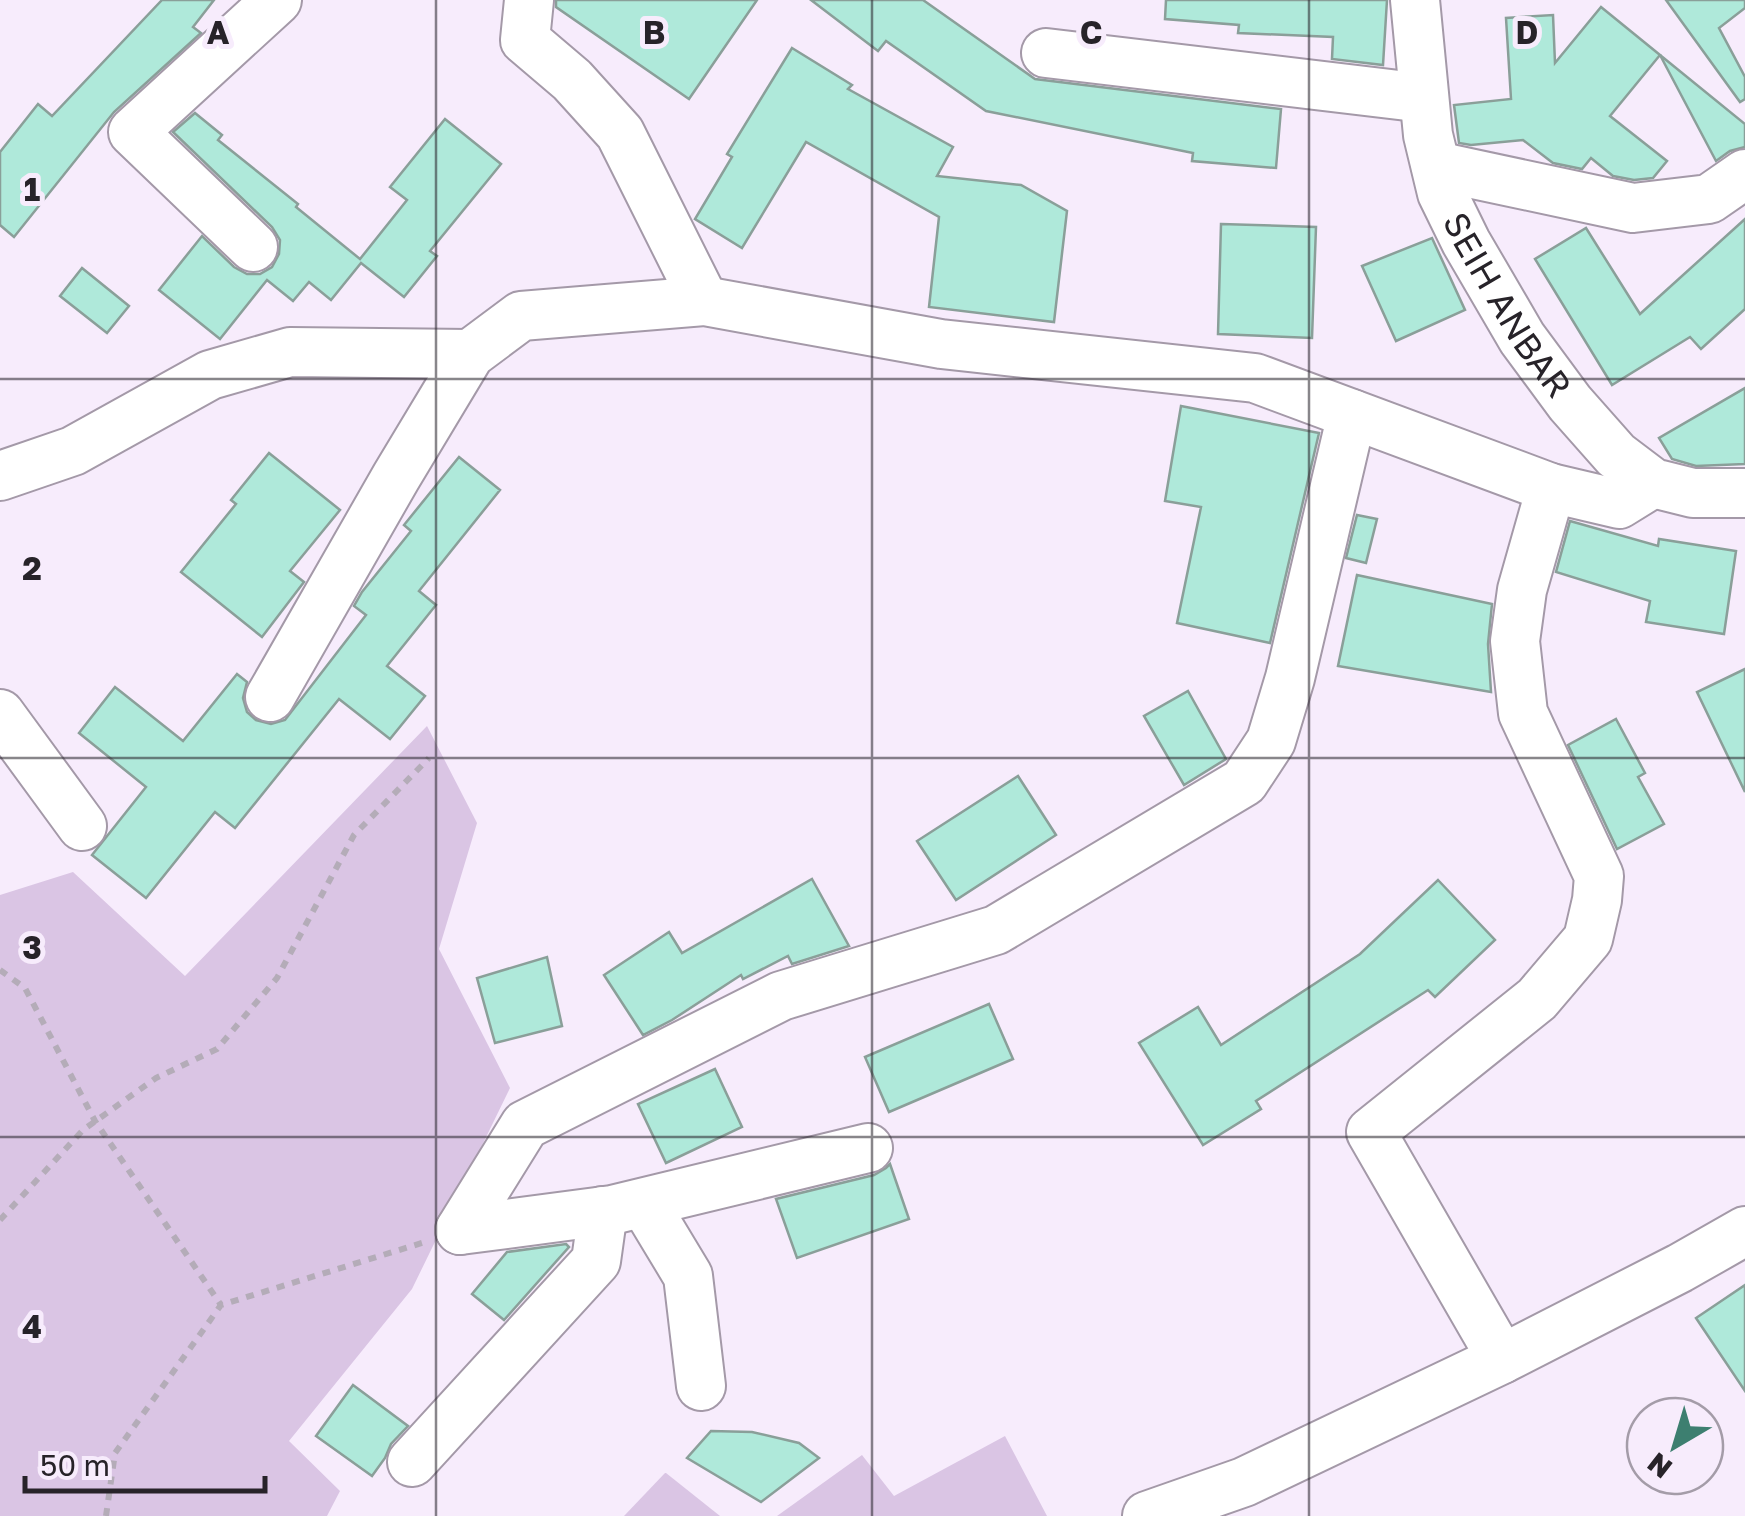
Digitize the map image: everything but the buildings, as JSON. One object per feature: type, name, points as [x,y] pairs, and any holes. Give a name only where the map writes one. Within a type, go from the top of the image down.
[{"type":"street","points":[[253,247],[132,132],[277,0]]},
{"type":"street","points":[[529,0],[524,40],[572,80],[620,133],[704,301]]},
{"type":"street","name":"SEIH ANBAR","points":[[1415,0],[1428,135],[1442,192],[1522,338],[1593,430],[1616,455],[1652,483],[1693,493],[1745,493]]},
{"type":"street","points":[[1046,53],[1424,98]]},
{"type":"street","points":[[1436,166],[1633,208],[1709,199],[1745,174]]},
{"type":"street","points":[[270,697],[470,354],[521,316],[704,301],[941,344],[1255,378],[1551,488],[1620,504],[1652,483]]},
{"type":"street","points":[[0,476],[73,451],[210,374],[290,352],[470,354]]},
{"type":"street","points":[[460,1230],[525,1125],[781,996],[996,930],[1244,782],[1270,741],[1290,678],[1352,414]]},
{"type":"street","points":[[1502,1359],[1372,1132],[1537,999],[1588,939],[1599,876],[1522,714],[1515,641],[1522,590],[1551,488]]},
{"type":"street","points":[[0,714],[82,826]]},
{"type":"street","points":[[460,1230],[624,1207],[868,1148]]},
{"type":"street","points":[[624,1207],[688,1276],[701,1386]]},
{"type":"street","points":[[412,1462],[596,1262],[624,1207]]},
{"type":"street","points":[[1147,1516],[1244,1482],[1502,1359],[1680,1268],[1745,1230]]},
{"type":"path","points":[[0,1220],[83,1130],[156,1078],[218,1049],[277,978],[354,835],[429,758]]},
{"type":"path","points":[[0,970],[24,988],[95,1121],[221,1306]]},
{"type":"path","points":[[106,1516],[115,1453],[221,1306],[460,1230]]},
{"type":"shaded area","points":[[427,726],[477,823],[439,949],[510,1088],[412,1289],[289,1441],[340,1491],[327,1516],[0,1516],[0,895],[73,872],[185,976]]},
{"type":"shaded area","points":[[1005,1436],[1047,1516],[777,1516],[862,1455],[894,1496]]},
{"type":"shaded area","points":[[666,1473],[720,1516],[624,1516]]}]
